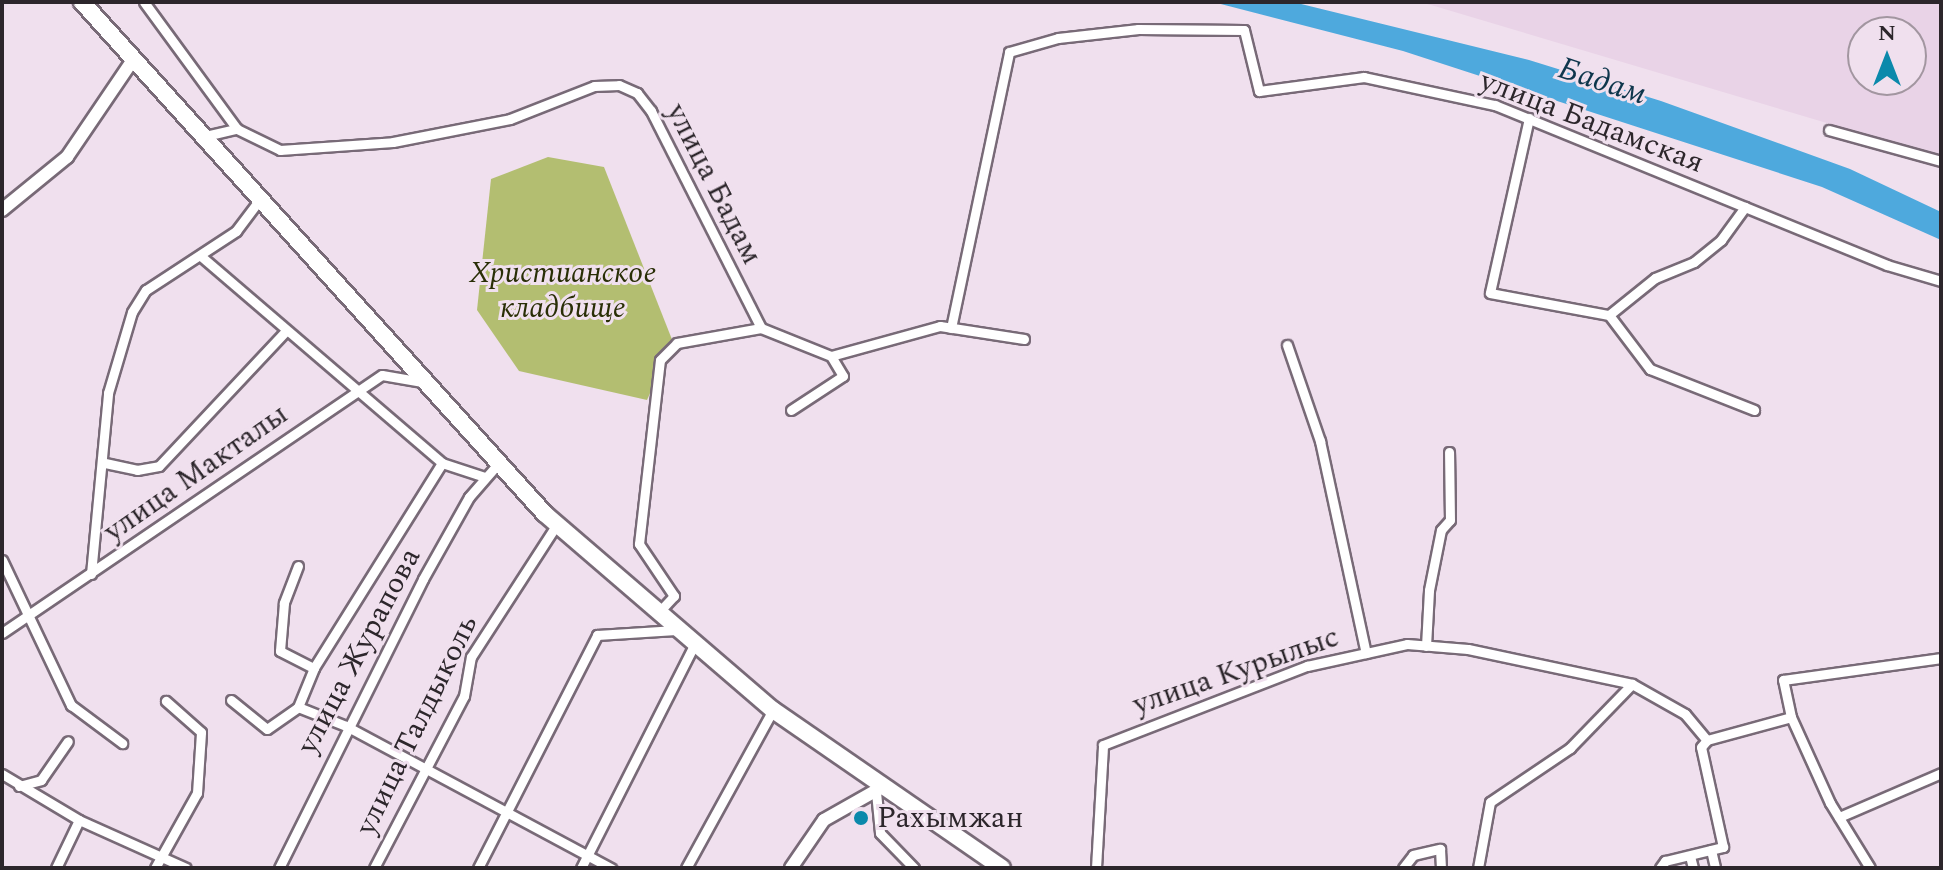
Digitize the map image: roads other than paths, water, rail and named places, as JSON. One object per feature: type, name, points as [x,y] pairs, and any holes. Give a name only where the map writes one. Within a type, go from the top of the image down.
[{"type":"highway","points":[[82,2],[422,382],[490,471],[557,524],[657,614],[773,710],[880,789],[1002,868]]},
{"type":"street","points":[[144,2],[237,129],[201,137]]},
{"type":"street","name":"улица Бадамская","points":[[951,328],[1009,52],[1058,38],[1138,29],[1244,30],[1259,91],[1364,77],[1529,118],[1745,207],[1941,281]]},
{"type":"street","points":[[2,210],[67,157],[133,60]]},
{"type":"street","name":"улица Бадам","points":[[237,129],[280,150],[393,142],[510,119],[594,86],[619,85],[651,111],[761,328]]},
{"type":"street","points":[[1529,118],[1490,293],[1609,315],[1650,369],[1754,410]]},
{"type":"street","points":[[1829,130],[1941,161]]},
{"type":"street","points":[[91,574],[105,463],[108,393],[138,299],[236,231],[259,201]]},
{"type":"street","points":[[1609,315],[1655,278],[1694,262],[1721,240],[1745,207]]},
{"type":"street","points":[[202,257],[353,393],[442,463],[490,471]]},
{"type":"street","points":[[657,614],[667,610],[674,596],[639,544],[660,360],[677,343],[761,328],[831,356],[951,328],[1024,339]]},
{"type":"street","points":[[105,463],[137,470],[159,466],[284,333]]},
{"type":"street","points":[[1287,345],[1320,441],[1366,653]]},
{"type":"street","points":[[791,410],[843,376],[831,356]]},
{"type":"street","name":"улица Макталы","points":[[2,633],[30,617],[382,375],[422,382]]},
{"type":"street","points":[[1426,646],[1429,590],[1441,530],[1450,520],[1449,452]]},
{"type":"street","points":[[231,700],[267,729],[298,707],[314,668],[442,463]]},
{"type":"street","name":"улица Журапова","points":[[279,868],[346,726],[490,471]]},
{"type":"street","name":"улица Талдыколь","points":[[374,868],[428,770],[464,696],[471,657],[557,524]]},
{"type":"street","points":[[2,560],[71,705],[122,743]]},
{"type":"street","points":[[298,566],[284,603],[280,651],[314,668]]},
{"type":"street","points":[[478,868],[597,635],[676,630]]},
{"type":"street","points":[[581,868],[694,645]]},
{"type":"street","name":"улица Курылыс","points":[[1096,868],[1103,745],[1307,666],[1366,653],[1426,646],[1632,684],[1685,714],[1707,740]]},
{"type":"street","points":[[1870,868],[1839,817],[1791,717],[1783,680],[1941,658]]},
{"type":"street","points":[[1478,868],[1490,802],[1570,748],[1632,684]]},
{"type":"street","points":[[155,868],[197,793],[201,732],[166,701]]},
{"type":"street","points":[[298,707],[346,726],[611,868]]},
{"type":"street","points":[[686,868],[773,710]]},
{"type":"street","points":[[1660,868],[1723,847],[1701,747],[1707,740],[1791,717]]},
{"type":"street","points":[[19,786],[41,780],[68,741]]},
{"type":"street","points":[[1839,817],[1941,773]]},
{"type":"street","points":[[2,774],[79,820],[186,868]]},
{"type":"street","points":[[791,868],[824,820],[880,789],[880,833],[909,866]]},
{"type":"street","points":[[56,868],[79,820]]},
{"type":"street","points":[[1403,868],[1413,855],[1440,849],[1441,868]]},
{"type":"street","points":[[1711,850],[1715,868]]},
{"type":"street","points":[[1690,856],[1693,868]]},
{"type":"water","points":[[1213,2],[1293,2],[1529,60],[1661,101],[1850,169],[1941,212],[1941,240],[1822,187],[1403,51]]},
{"type":"place","name":"Рахымжан","points":[[861,818]]},
{"type":"water label","name":"Бадам","points":[[1602,82]]},
{"type":"park label","name":"Христианское кладбище","points":[[563,290]]}]
